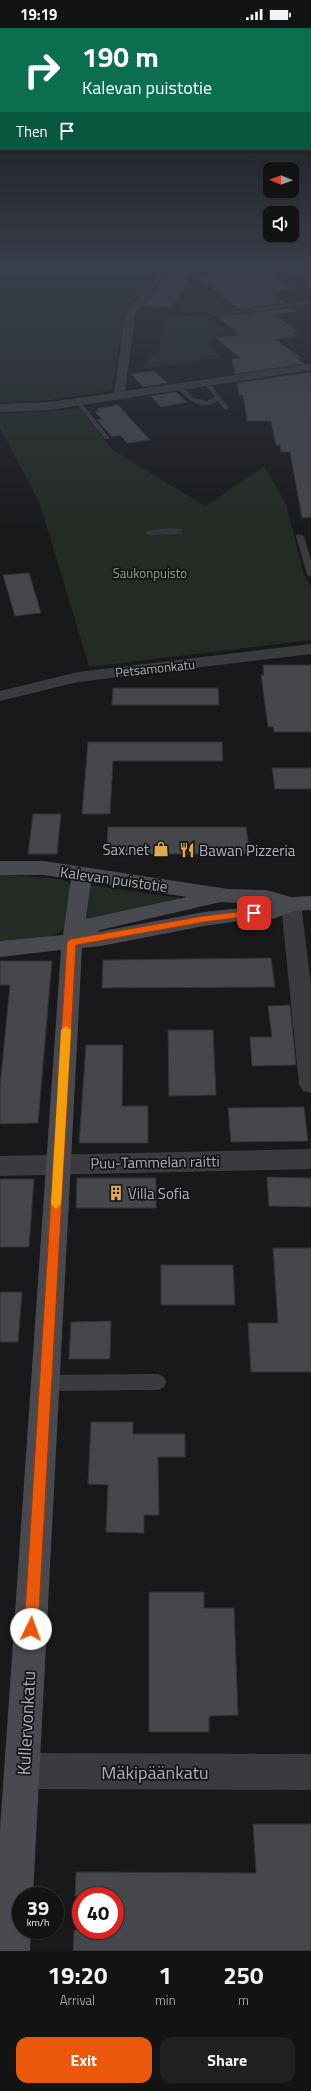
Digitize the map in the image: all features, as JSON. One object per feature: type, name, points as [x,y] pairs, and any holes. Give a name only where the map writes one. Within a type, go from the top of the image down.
[{"type":"street","points":[[119,396],[125,355]]},
{"type":"street","points":[[0,408],[49,406],[311,367]]},
{"type":"street","name":"Petsamonkatu","points":[[0,696],[78,677],[311,649]]},
{"type":"street","name":"Kalevan puistotie","points":[[0,868],[44,868],[228,896],[266,897],[301,903]]},
{"type":"street","name":"Kullervonkatu","points":[[11,1951],[11,1771],[46,1383],[71,942],[79,904],[82,873]]},
{"type":"street","name":"Kalevan puistotie","points":[[71,942],[93,924],[140,913],[228,896]]},
{"type":"street","points":[[0,949],[107,938],[204,919],[239,914],[270,913],[301,903],[311,1084]]},
{"type":"street","name":"Puu-Tammelan raitti","points":[[0,1166],[311,1159]]},
{"type":"street","name":"Mäkipäänkatu","points":[[11,1771],[311,1772]]},
{"type":"lane","points":[[206,382],[226,408]]},
{"type":"lane","points":[[179,386],[189,397],[199,403],[210,403],[218,398]]},
{"type":"lane","points":[[78,402],[107,438]]},
{"type":"lane","points":[[300,536],[311,575]]},
{"type":"lane","points":[[46,1383],[158,1382]]},
{"type":"green space","points":[[0,355],[118,355],[112,390],[51,400],[0,402]]},
{"type":"green space","points":[[154,355],[217,355],[219,358],[143,369],[145,361]]},
{"type":"green space","name":"Saukonpuisto","points":[[79,408],[113,450],[205,506],[264,467],[286,504],[304,574],[311,587],[311,640],[89,667],[40,504],[0,428],[0,414]]},
{"type":"green space","points":[[0,874],[60,879],[68,882],[73,888],[71,906],[68,920],[62,930],[55,935],[46,938],[26,942],[0,943]]},
{"type":"green space","points":[[90,885],[180,898],[180,900],[87,919]]},
{"type":"shaded area","points":[[170,528],[183,529],[181,534],[147,535],[146,531]]},
{"type":"building","points":[[236,355],[297,355],[301,358],[297,358],[304,364],[235,374],[232,359],[240,358]]},
{"type":"building","points":[[154,371],[167,383],[143,387],[131,374]]},
{"type":"building","points":[[311,372],[311,517],[302,518],[290,452],[281,452],[280,445],[276,445],[271,421],[247,421],[243,395],[239,395],[237,383]]},
{"type":"building","points":[[176,392],[187,402],[161,407],[151,396]]},
{"type":"building","points":[[118,405],[150,440],[127,443],[120,435],[112,437],[97,420],[102,419],[95,412],[99,411],[97,409]]},
{"type":"building","points":[[29,573],[41,613],[15,616],[3,575]]},
{"type":"building","points":[[263,665],[311,665],[311,732],[274,732],[273,727],[268,727],[261,675],[264,675]]},
{"type":"building","points":[[113,688],[218,688],[219,705],[112,705]]},
{"type":"building","points":[[88,742],[222,742],[223,761],[113,761],[110,814],[82,814]]},
{"type":"building","points":[[272,768],[311,768],[311,789],[275,789]]},
{"type":"building","points":[[33,814],[61,814],[57,854],[28,854]]},
{"type":"building","points":[[108,827],[246,827],[250,854],[107,854]]},
{"type":"building","points":[[271,958],[275,987],[102,988],[103,960]]},
{"type":"building","points":[[0,961],[52,961],[38,1123],[0,1124],[0,1086],[10,985],[0,985]]},
{"type":"building","points":[[290,1005],[296,1065],[252,1066],[250,1037],[272,1037],[268,1006]]},
{"type":"building","points":[[168,1030],[213,1030],[216,1095],[169,1096]]},
{"type":"building","points":[[86,1045],[123,1045],[122,1106],[148,1106],[148,1143],[79,1143]]},
{"type":"building","points":[[304,1107],[308,1141],[231,1142],[228,1108]]},
{"type":"building","points":[[267,1177],[311,1178],[311,1207],[269,1206]]},
{"type":"building","name":"Villa Sofia","points":[[77,1178],[156,1178],[156,1208],[76,1208]]},
{"type":"building","points":[[0,1179],[34,1179],[29,1247],[0,1247]]},
{"type":"building","points":[[273,1248],[311,1248],[311,1372],[251,1372],[248,1323],[278,1323]]},
{"type":"building","points":[[161,1265],[233,1265],[235,1305],[161,1305]]},
{"type":"building","points":[[0,1292],[22,1292],[18,1342],[0,1342]]},
{"type":"building","points":[[111,1321],[110,1359],[69,1359],[71,1322]]},
{"type":"building","points":[[91,1422],[133,1422],[133,1434],[185,1434],[185,1457],[158,1457],[159,1515],[144,1515],[144,1533],[106,1532],[108,1485],[88,1484]]},
{"type":"building","points":[[149,1592],[204,1592],[204,1608],[234,1608],[238,1715],[209,1716],[209,1732],[149,1732]]},
{"type":"building","points":[[253,1824],[311,1824],[311,1951],[73,1951],[74,1939],[124,1939],[124,1887],[75,1887],[76,1872],[256,1873]]},
{"type":"slow traffic","points":[[56,1204],[66,1030]]},
{"type":"place","name":"Sax.net","points":[[161,849]]},
{"type":"place","name":"Bawan Pizzeria","points":[[187,850]]},
{"type":"place","name":"Villa Sofia","points":[[116,1193]]},
{"type":"route","points":[[31,1629],[71,942],[101,939],[204,919],[254,913]]}]
